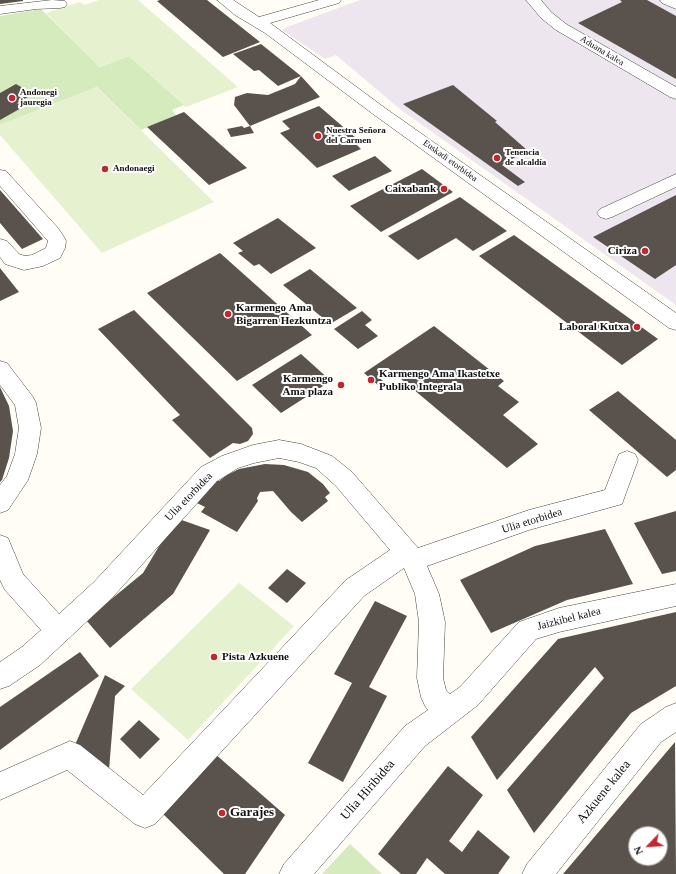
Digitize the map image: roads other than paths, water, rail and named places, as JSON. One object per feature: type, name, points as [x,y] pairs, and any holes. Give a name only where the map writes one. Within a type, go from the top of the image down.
[{"type":"street","name":"Euskadi etorbidea","points":[[224,0],[240,12],[258,22],[676,323]]},
{"type":"street","name":"Aduana kalea","points":[[533,0],[546,15],[561,27],[676,94]]},
{"type":"street","points":[[667,0],[676,5]]},
{"type":"street","points":[[258,22],[330,1]]},
{"type":"street","points":[[0,10],[36,5],[60,4]]},
{"type":"street","points":[[0,176],[51,232],[56,241],[56,248],[53,253],[46,257],[36,261],[24,263],[12,259],[0,245]]},
{"type":"street","points":[[606,213],[676,180]]},
{"type":"street","points":[[0,369],[25,404],[30,428],[26,454],[17,480],[0,503]]},
{"type":"street","name":"Ulia etorbidea","points":[[0,677],[31,656],[103,590],[209,474],[230,462],[252,454],[279,449],[301,453],[324,462],[344,479],[410,556],[428,594],[432,622],[430,678],[434,697],[448,711]]},
{"type":"street","name":"Ulia etorbidea","points":[[410,556],[529,520],[614,497],[627,460]]},
{"type":"street","points":[[0,545],[10,576],[14,582],[59,631]]},
{"type":"street","points":[[0,786],[70,755],[145,814],[355,588],[410,556]]},
{"type":"street","name":"Jaizkibel kalea","points":[[448,711],[470,696],[528,630],[559,620],[676,595]]},
{"type":"street","name":"Ulia Hiribidea","points":[[294,874],[415,736],[448,711]]},
{"type":"street","name":"Azkuene kalea","points":[[537,874],[651,733],[676,716]]},
{"type":"place","name":"Andonegi jauregia","points":[[12,98]]},
{"type":"place","name":"Nuestra Señora del Carmen","points":[[318,136]]},
{"type":"place","name":"Tenencia de alcaldía","points":[[497,158]]},
{"type":"place","name":"Andonaegi","points":[[105,169]]},
{"type":"place","name":"Caixabank","points":[[444,189]]},
{"type":"place","name":"Ciriza","points":[[645,251]]},
{"type":"place","name":"Karmengo Ama Bigarren Hezkuntza","points":[[228,314]]},
{"type":"place","name":"Laboral Kutxa","points":[[637,327]]},
{"type":"place","name":"Karmengo Ama Ikastetxe Publiko Integrala","points":[[371,380]]},
{"type":"place","name":"Karmengo Ama plaza","points":[[341,385]]},
{"type":"place","name":"Pista Azkuene","points":[[214,657]]},
{"type":"place","name":"Garajes","points":[[222,813]]}]
